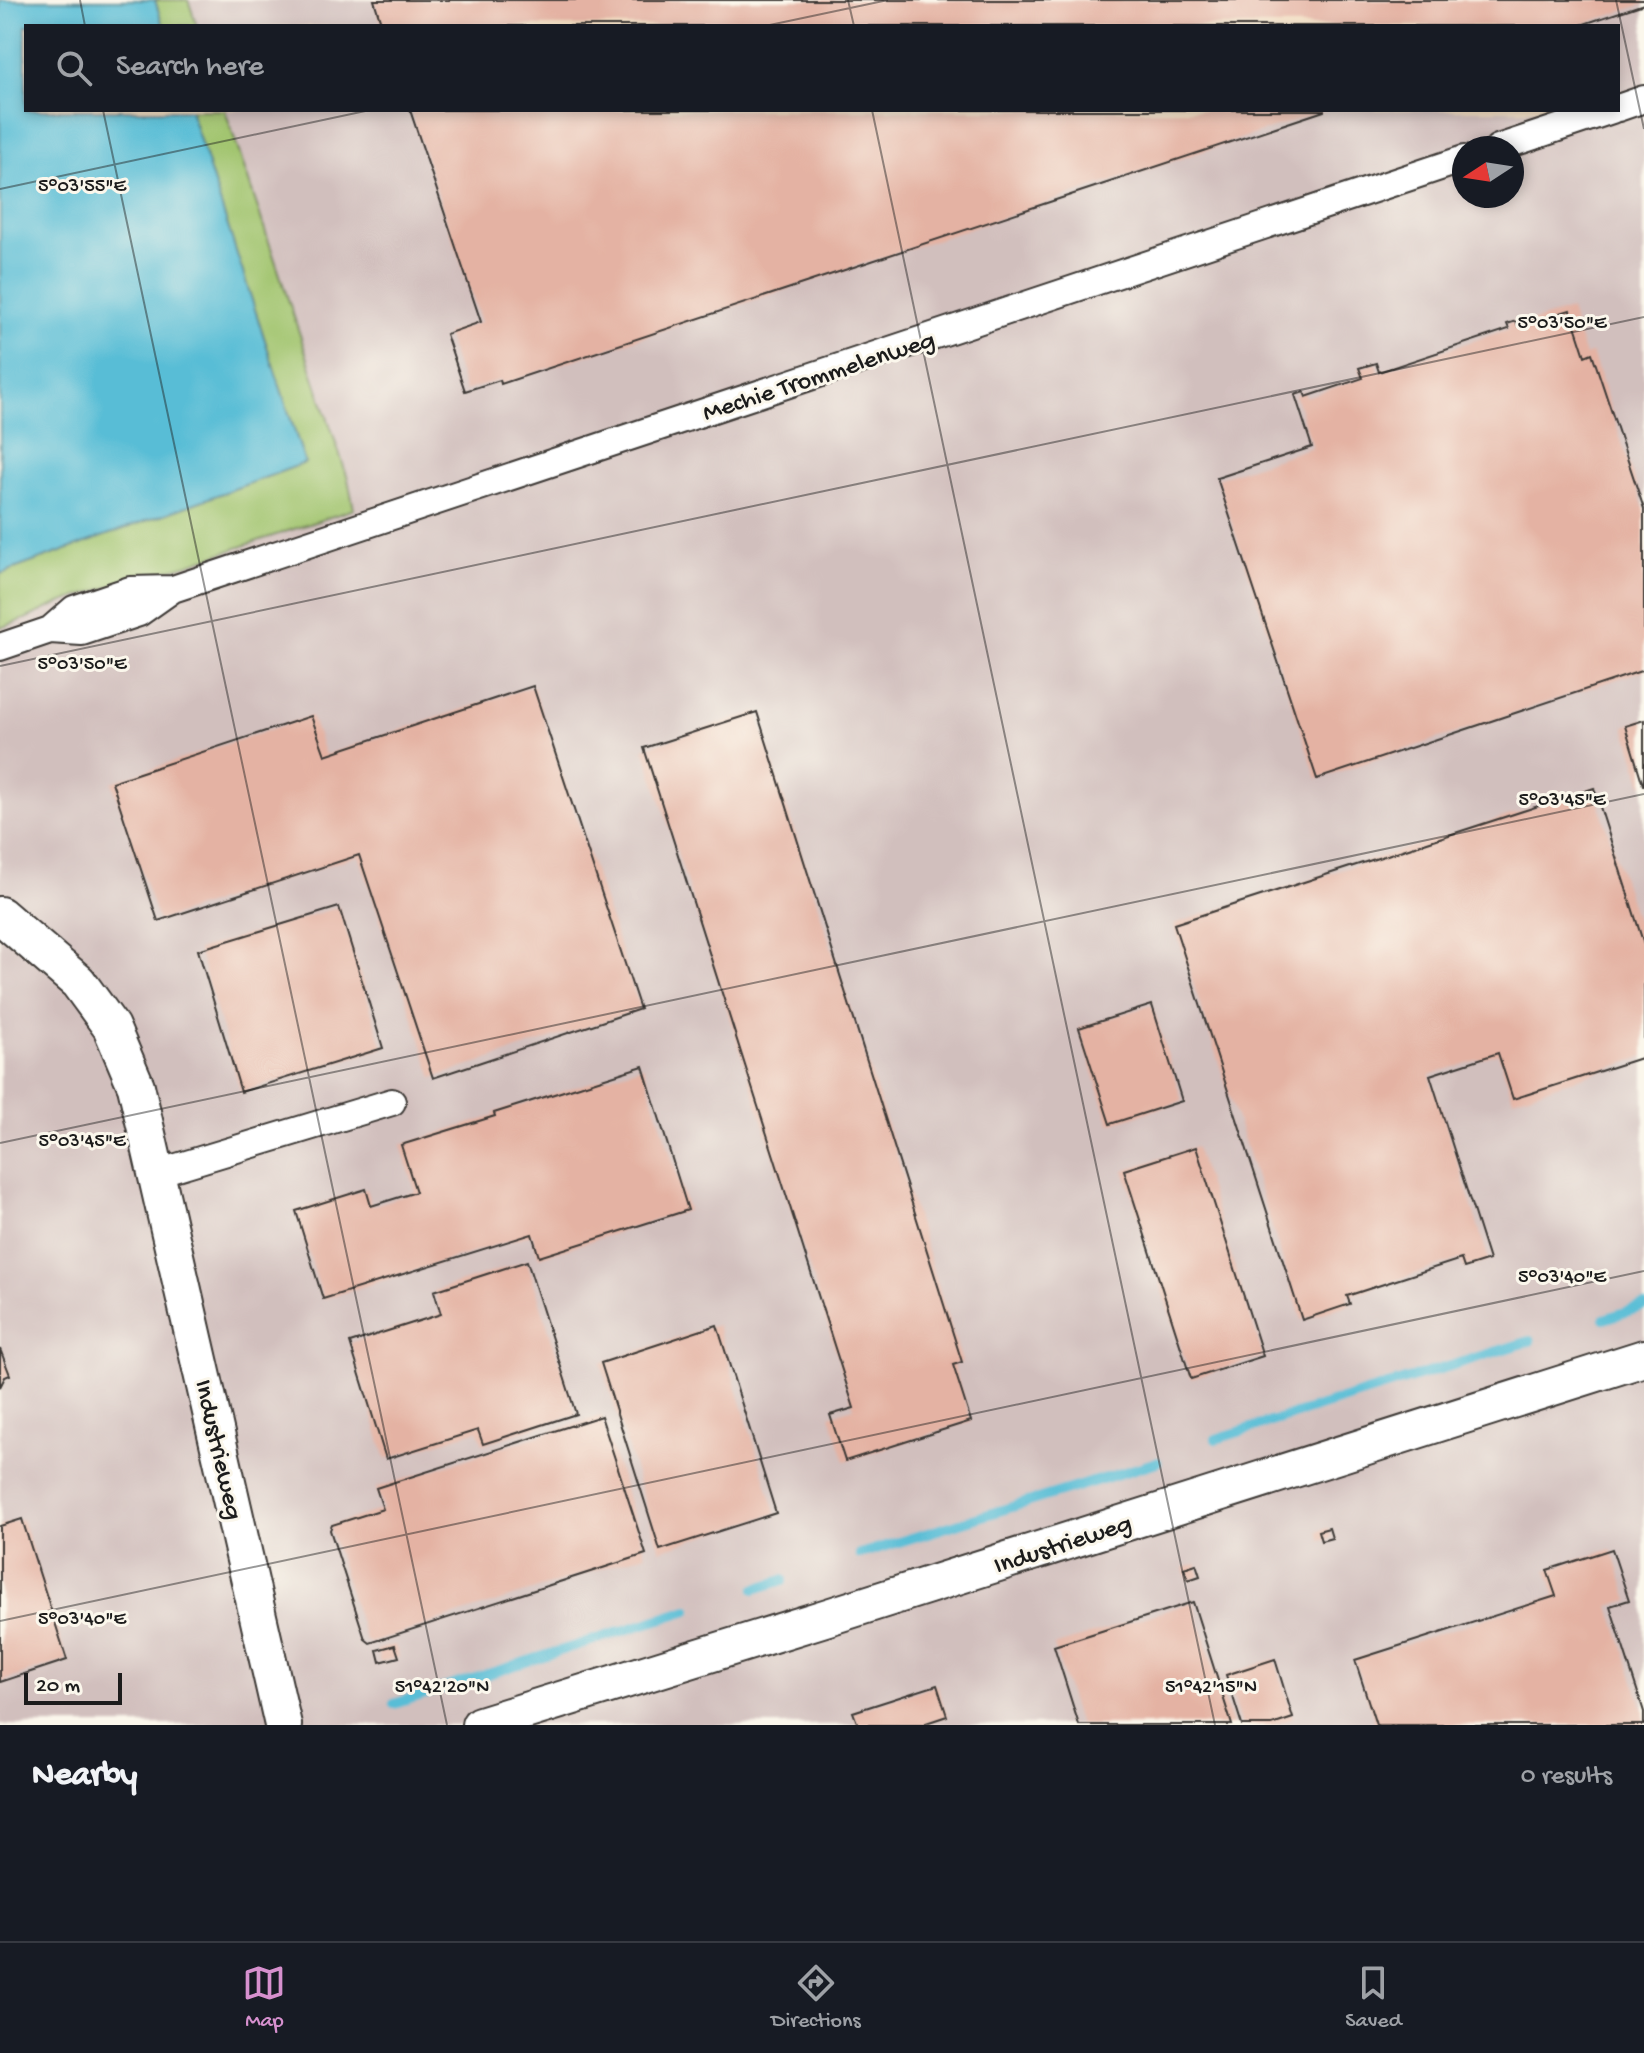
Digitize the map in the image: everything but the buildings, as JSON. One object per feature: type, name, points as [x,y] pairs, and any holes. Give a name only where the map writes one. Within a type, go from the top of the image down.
[{"type":"street","points":[[1620,107],[1644,99]]},
{"type":"street","points":[[1524,139],[1606,112]]},
{"type":"street","name":"Mechie Trommelenweg","points":[[0,647],[50,630],[74,609],[130,590],[173,589],[1452,163]]},
{"type":"street","name":"Industrieweg","points":[[0,915],[78,982],[111,1027],[136,1086],[283,1725]]},
{"type":"street","points":[[157,1173],[392,1102]]},
{"type":"street","name":"Industrieweg","points":[[480,1725],[1644,1358]]},
{"type":"shaded area","points":[[0,0],[1644,0],[1644,1725],[0,1725]]},
{"type":"green space","points":[[155,0],[188,0],[196,24],[162,24]]},
{"type":"green space","points":[[191,112],[226,112],[348,479],[354,509],[60,603],[0,628],[0,574],[305,463]]},
{"type":"water","points":[[0,0],[155,0],[162,24],[24,24],[24,112],[191,112],[305,463],[0,574]]},
{"type":"waterway","points":[[1604,1319],[1644,1306]]},
{"type":"waterway","points":[[1216,1439],[1530,1341]]},
{"type":"waterway","points":[[860,1554],[1157,1462]]},
{"type":"waterway","points":[[755,1589],[783,1580]]},
{"type":"waterway","points":[[394,1704],[688,1610]]}]
